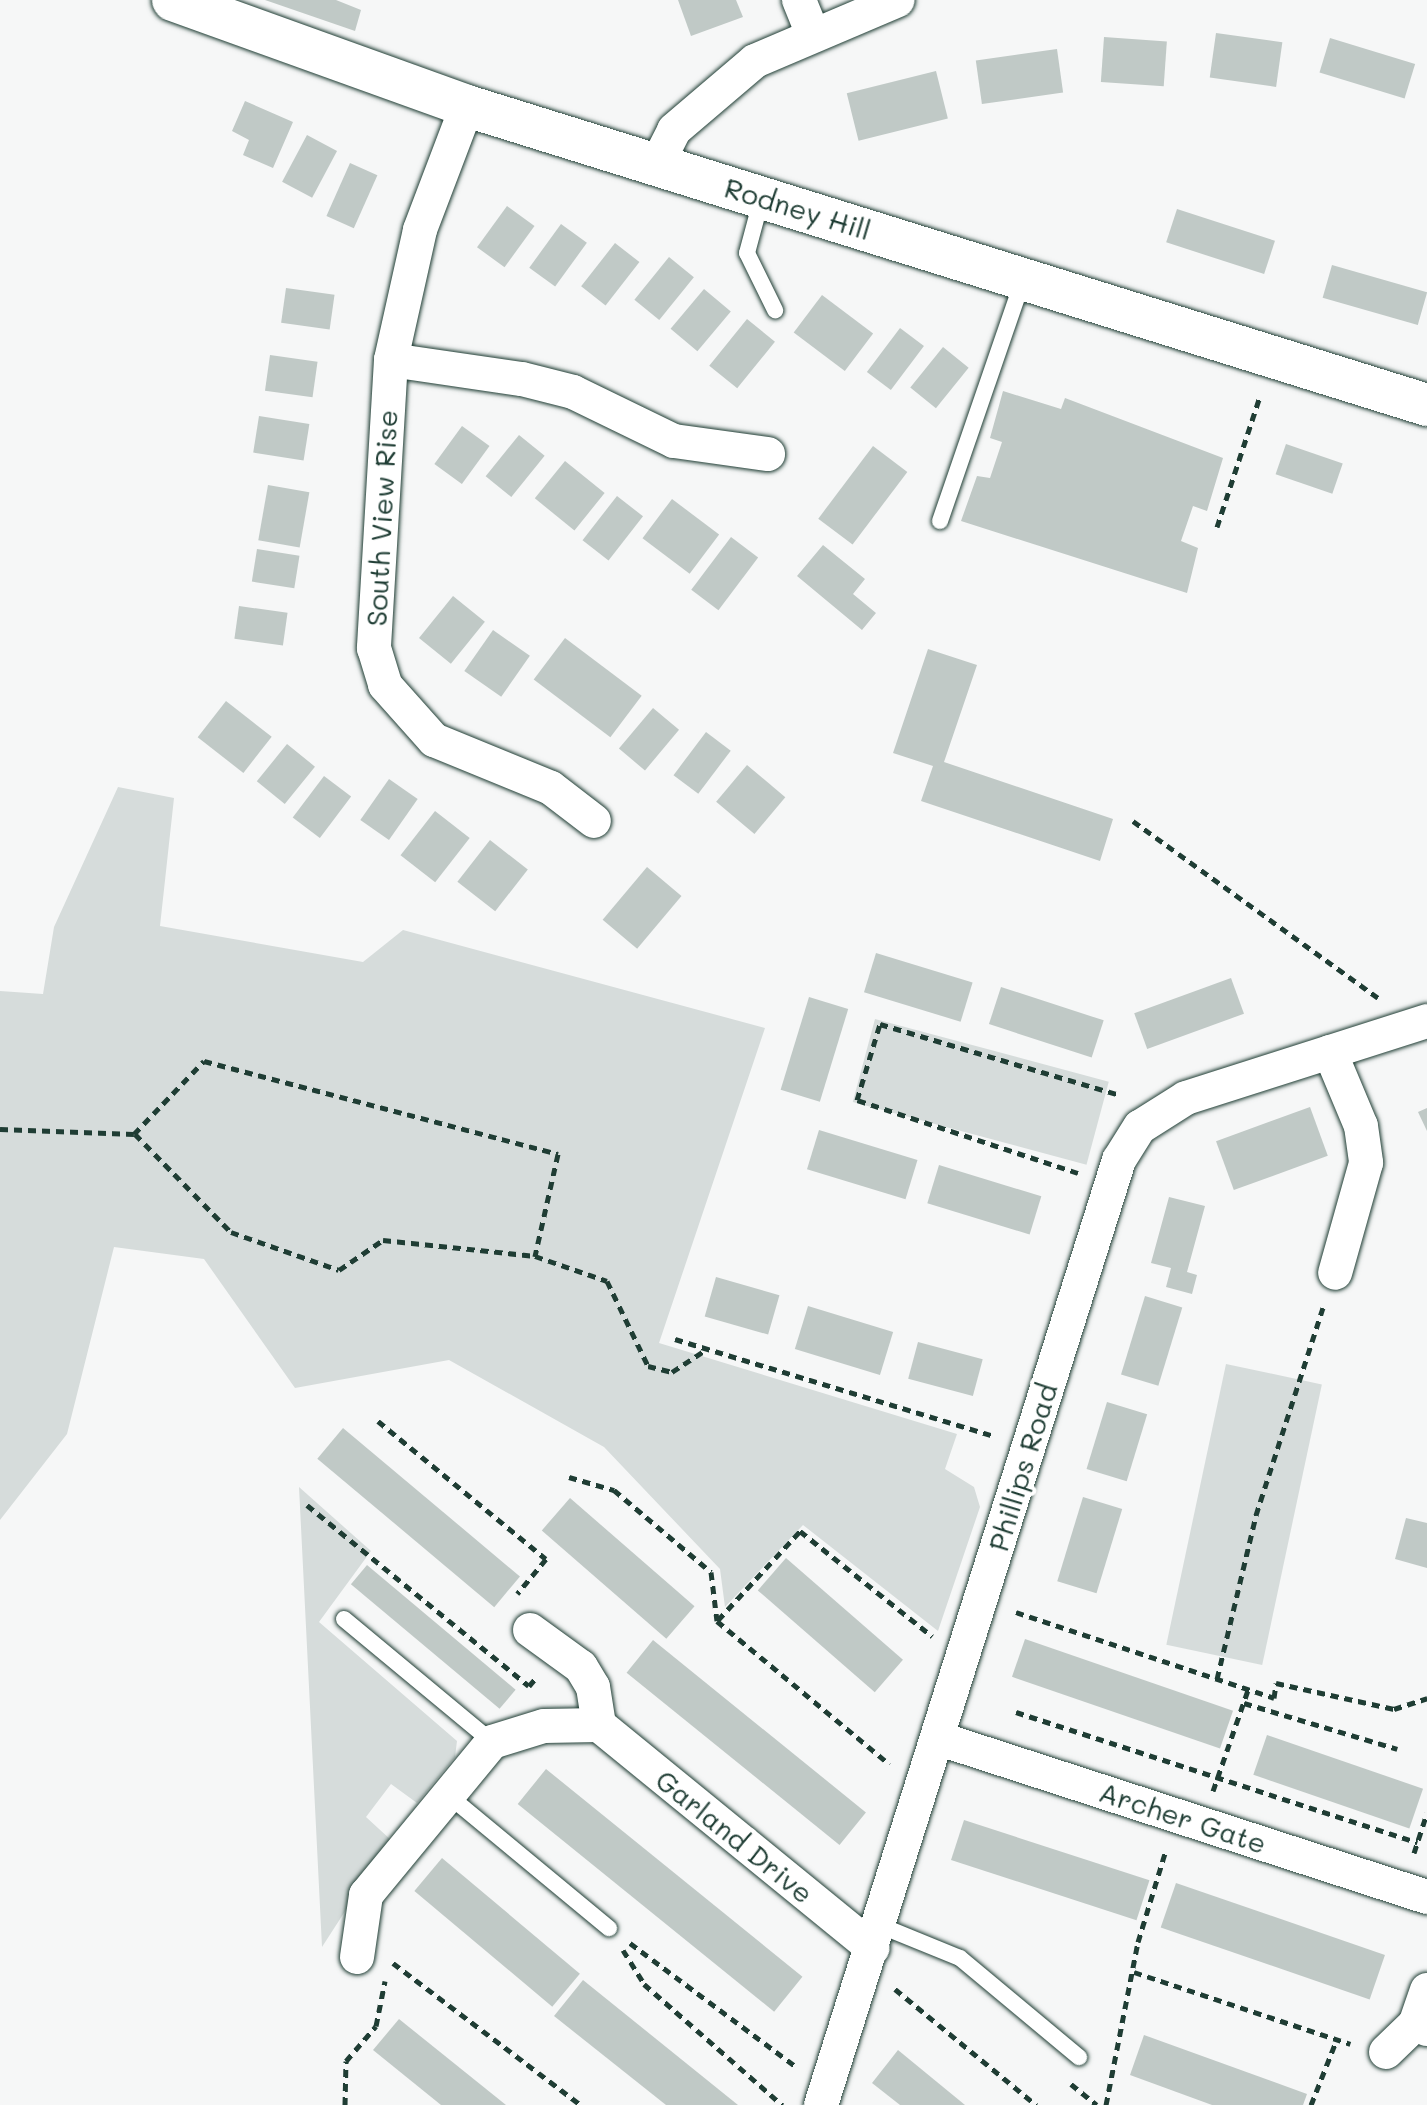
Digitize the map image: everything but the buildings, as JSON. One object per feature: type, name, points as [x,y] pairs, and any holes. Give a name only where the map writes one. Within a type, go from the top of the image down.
[{"type":"street","name":"Rodney Hill","points":[[173,0],[467,106],[1427,405]]},
{"type":"street","points":[[799,0],[813,35]]},
{"type":"street","points":[[657,164],[674,130],[728,80],[813,35],[898,0]]},
{"type":"street","name":"South View Rise","points":[[467,106],[420,230],[391,360],[374,648],[385,685],[434,740],[551,788],[594,821]]},
{"type":"street","points":[[391,360],[522,379],[573,392],[674,441],[768,454]]},
{"type":"street","name":"Phillips Road","points":[[824,2098],[1110,1184],[1140,1127],[1165,1108],[1421,1023]]},
{"type":"street","points":[[1330,1052],[1361,1126],[1366,1163],[1335,1273]]},
{"type":"street","points":[[357,1957],[366,1895],[492,1742],[544,1726],[599,1725],[593,1687],[558,1650],[530,1630]]},
{"type":"street","name":"Garland Drive","points":[[599,1725],[872,1946]]},
{"type":"street","name":"Archer Gate","points":[[937,1738],[1427,1897]]},
{"type":"street","points":[[1386,2052],[1421,2026],[1427,1990]]},
{"type":"lane","points":[[762,196],[747,253],[775,310]]},
{"type":"lane","points":[[940,521],[1024,279]]},
{"type":"lane","points":[[344,1619],[492,1742]]},
{"type":"lane","points":[[448,1795],[609,1928]]},
{"type":"lane","points":[[872,1946],[960,1958],[1079,2057]]},
{"type":"path","points":[[1217,527],[1272,356]]},
{"type":"path","points":[[1133,821],[1421,1023]]},
{"type":"path","points":[[1110,1184],[857,1100],[880,1024],[1165,1108]]},
{"type":"path","points":[[134,1134],[204,1061],[558,1154],[535,1256]]},
{"type":"path","points":[[0,1129],[134,1134],[231,1232],[339,1270],[383,1240],[535,1256],[607,1281],[648,1366],[672,1372],[707,1349]]},
{"type":"path","points":[[1217,1679],[1256,1515],[1335,1273]]},
{"type":"path","points":[[675,1339],[1030,1447]]},
{"type":"path","points":[[378,1421],[546,1559],[505,1609],[530,1630]]},
{"type":"path","points":[[569,1477],[614,1490],[711,1572],[717,1621],[921,1792]]},
{"type":"path","points":[[307,1505],[529,1686],[558,1650]]},
{"type":"path","points":[[717,1621],[800,1531],[962,1659]]},
{"type":"path","points":[[980,1600],[1274,1698],[1276,1683],[1394,1709],[1427,1698]]},
{"type":"path","points":[[1106,2105],[1134,1972],[1190,1818],[1218,1778],[1248,1690]]},
{"type":"path","points":[[1244,1703],[1397,1749]]},
{"type":"path","points":[[1016,1712],[1417,1842]]},
{"type":"path","points":[[609,1928],[824,2098]]},
{"type":"path","points":[[609,1928],[644,1984],[782,2105]]},
{"type":"path","points":[[872,1946],[1036,2105]]},
{"type":"path","points":[[345,2105],[346,2061],[386,2003],[386,1961],[581,2105]]},
{"type":"path","points":[[1134,1972],[1337,2039],[1386,2052]]},
{"type":"path","points":[[1311,2105],[1337,2039]]},
{"type":"shaded area","points":[[118,787],[174,798],[160,926],[363,962],[403,930],[765,1028],[659,1343],[957,1434],[945,1469],[974,1487],[980,1507],[938,1631],[803,1525],[725,1607],[720,1569],[604,1447],[449,1360],[295,1388],[204,1259],[114,1247],[67,1434],[0,1520],[0,991],[43,994],[54,927]]},
{"type":"shaded area","points":[[875,1019],[1109,1082],[1086,1165],[853,1102]]},
{"type":"shaded area","points":[[1226,1364],[1322,1384],[1262,1665],[1166,1645]]},
{"type":"shaded area","points":[[299,1487],[371,1551],[319,1622],[457,1741],[455,1757],[417,1803],[391,1784],[366,1817],[391,1840],[322,1947]]}]
